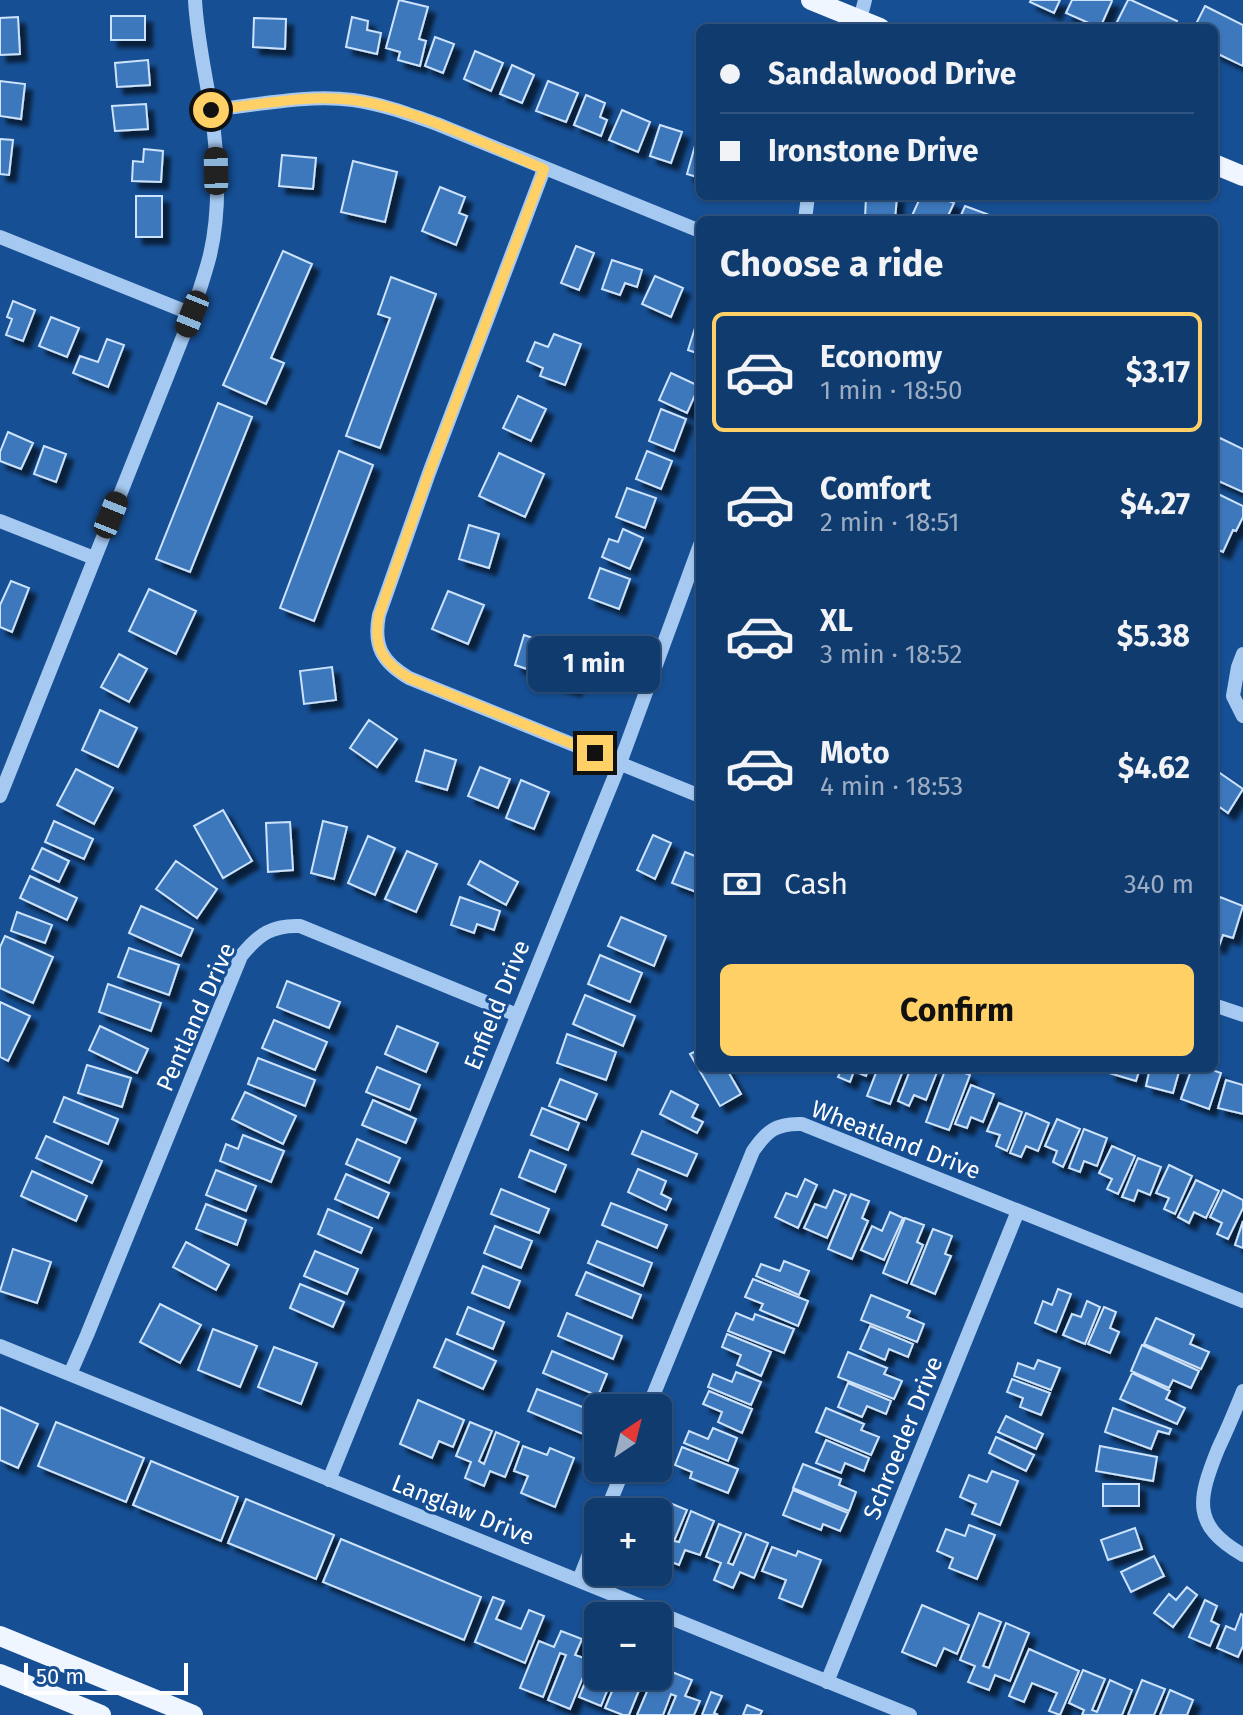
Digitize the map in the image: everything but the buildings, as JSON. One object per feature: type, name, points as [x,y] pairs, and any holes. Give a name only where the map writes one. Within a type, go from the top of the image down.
[{"type":"main road","points":[[811,0],[861,16]]},
{"type":"main road","points":[[1218,166],[1243,176]]},
{"type":"main road","points":[[0,1636],[193,1715]]},
{"type":"main road","points":[[0,1674],[101,1715]]},
{"type":"street","points":[[0,796],[192,314],[210,255],[216,216],[216,152],[196,27],[195,0]]},
{"type":"street","points":[[211,110],[298,100],[350,99],[375,104],[437,124],[696,229]]},
{"type":"street","points":[[544,169],[429,473],[379,615],[377,643],[394,669],[409,678],[696,794]]},
{"type":"street","points":[[0,237],[192,314]]},
{"type":"street","points":[[0,521],[94,558]]},
{"type":"street","name":"Enfield Drive","points":[[329,1480],[620,763],[696,556]]},
{"type":"street","points":[[1243,654],[1233,696],[1243,716]]},
{"type":"street","name":"Pentland Drive","points":[[70,1374],[241,956],[252,942],[280,927],[300,926],[517,1015]]},
{"type":"street","points":[[1218,1006],[1243,1015]]},
{"type":"street","name":"Wheatland Drive","points":[[654,1394],[753,1151],[764,1136],[778,1126],[790,1124],[802,1124],[1243,1301]]},
{"type":"street","name":"Schroeder Drive","points":[[827,1682],[1018,1211]]},
{"type":"street","name":"Langlaw Drive","points":[[0,1346],[910,1715]]},
{"type":"street","points":[[1243,1391],[1205,1481],[1202,1501],[1207,1523],[1221,1541],[1243,1555]]},
{"type":"street","points":[[579,1580],[584,1567]]},
{"type":"route","points":[[211,110],[298,100],[350,99],[404,112],[544,169],[429,473],[379,615],[377,643],[394,669],[409,678],[595,753]]}]
